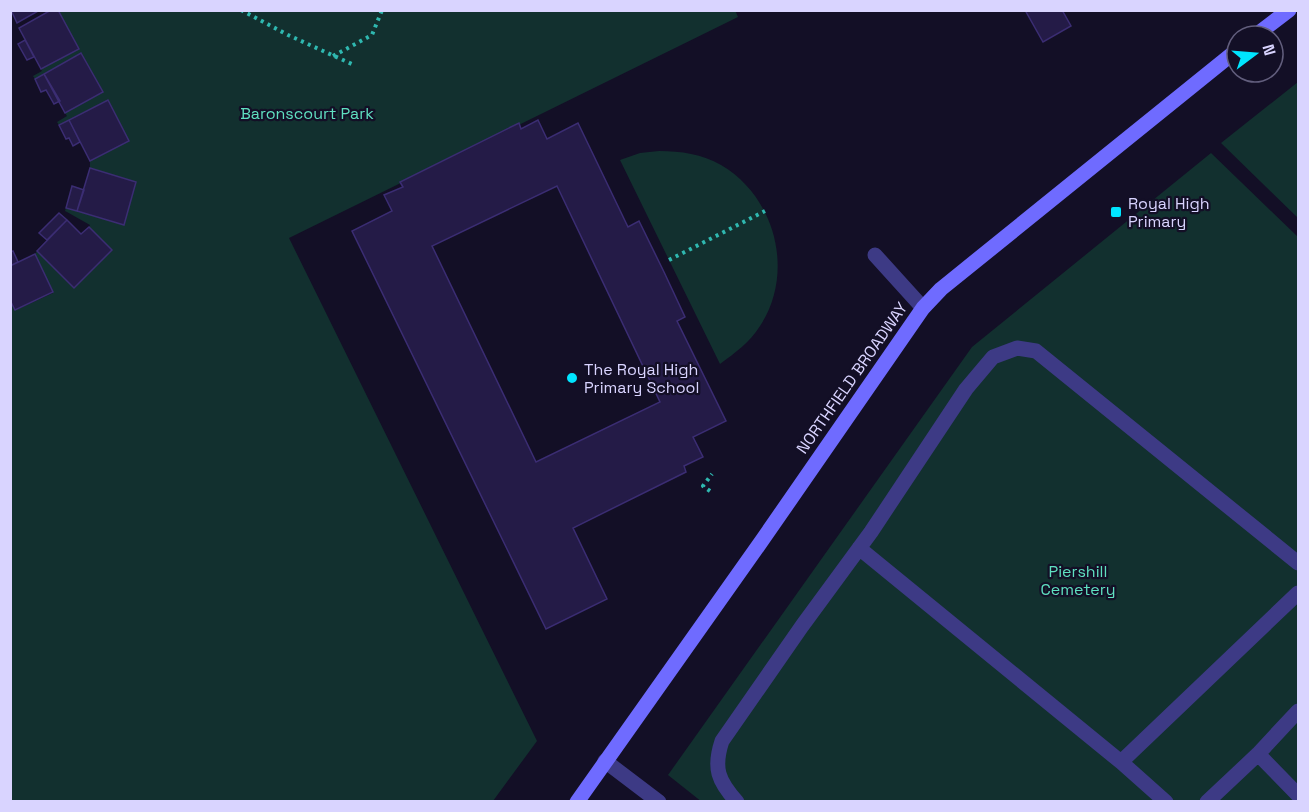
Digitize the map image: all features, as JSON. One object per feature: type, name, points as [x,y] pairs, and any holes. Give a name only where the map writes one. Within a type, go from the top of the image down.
[{"type":"street","points":[[1271,24],[1289,10]]},
{"type":"street","name":"NORTHFIELD BROADWAY","points":[[577,801],[923,308],[941,289],[1225,60]]},
{"type":"street","points":[[875,255],[923,308]]},
{"type":"street","points":[[737,801],[726,790],[720,777],[718,754],[722,741],[859,548],[966,389],[993,357],[1017,348],[1036,351],[1299,564]]},
{"type":"street","points":[[859,548],[1166,801]]},
{"type":"street","points":[[1121,762],[1299,593]]},
{"type":"street","points":[[1207,801],[1258,754],[1299,711]]},
{"type":"street","points":[[1258,754],[1299,795]]},
{"type":"street","points":[[605,761],[659,801]]},
{"type":"path","points":[[241,10],[250,17],[354,65]]},
{"type":"path","points":[[333,56],[372,35],[382,10]]},
{"type":"path","points":[[669,260],[765,211]]},
{"type":"path","points":[[710,491],[703,486],[712,474]]},
{"type":"green space","name":"Baronscourt Park","points":[[735,10],[738,17],[289,238],[537,741],[493,801],[11,801],[10,300],[16,310],[53,293],[35,254],[37,251],[74,288],[112,250],[89,227],[90,225],[65,211],[66,208],[124,224],[136,182],[90,168],[90,161],[128,141],[108,100],[59,125],[57,122],[67,116],[65,113],[81,53],[35,79],[33,76],[42,71],[41,69],[78,49],[58,11]]},
{"type":"green space","points":[[1298,82],[1298,218],[1221,143]]},
{"type":"green space","points":[[659,151],[706,158],[721,165],[740,179],[755,196],[767,216],[774,238],[778,260],[771,305],[752,337],[720,364],[620,160],[640,153]]},
{"type":"green space","name":"Piershill Cemetery","points":[[1211,153],[1298,237],[1298,801],[702,802],[668,775],[972,347]]},
{"type":"building","points":[[11,10],[40,10],[17,23]]},
{"type":"building","points":[[51,10],[58,10],[79,49],[41,69],[19,28]]},
{"type":"building","points":[[1025,10],[1062,10],[1071,26],[1043,42]]},
{"type":"building","points":[[25,40],[34,57],[27,60],[18,44]]},
{"type":"building","points":[[81,53],[103,92],[65,113],[44,74]]},
{"type":"building","points":[[44,74],[60,101],[54,104],[46,90],[41,92],[35,79]]},
{"type":"building","points":[[108,100],[129,141],[90,161],[69,120]]},
{"type":"building","points":[[69,120],[80,142],[73,146],[69,138],[66,139],[59,125]]},
{"type":"building","points":[[538,120],[547,139],[578,123],[628,227],[639,221],[685,317],[677,321],[726,421],[693,437],[703,457],[684,466],[686,472],[573,528],[607,599],[546,629],[352,231],[392,211],[384,195],[403,187],[400,182],[519,123],[521,129]],"holes":[[[557,186],[660,402],[536,462],[432,246]]]},
{"type":"building","points":[[90,168],[136,182],[124,225],[77,211]]},
{"type":"building","points":[[72,186],[84,190],[77,211],[66,208]]},
{"type":"building","points":[[59,213],[67,220],[47,240],[39,233]]},
{"type":"building","points":[[67,220],[81,234],[89,227],[112,250],[74,288],[37,251]]},
{"type":"building","points":[[13,251],[18,262],[10,266],[10,252]]},
{"type":"building","points":[[35,254],[53,292],[15,310],[10,300],[10,266]]},
{"type":"place","name":"Royal High Primary","points":[[1116,212]]},
{"type":"place","name":"The Royal High Primary School","points":[[572,378]]}]
